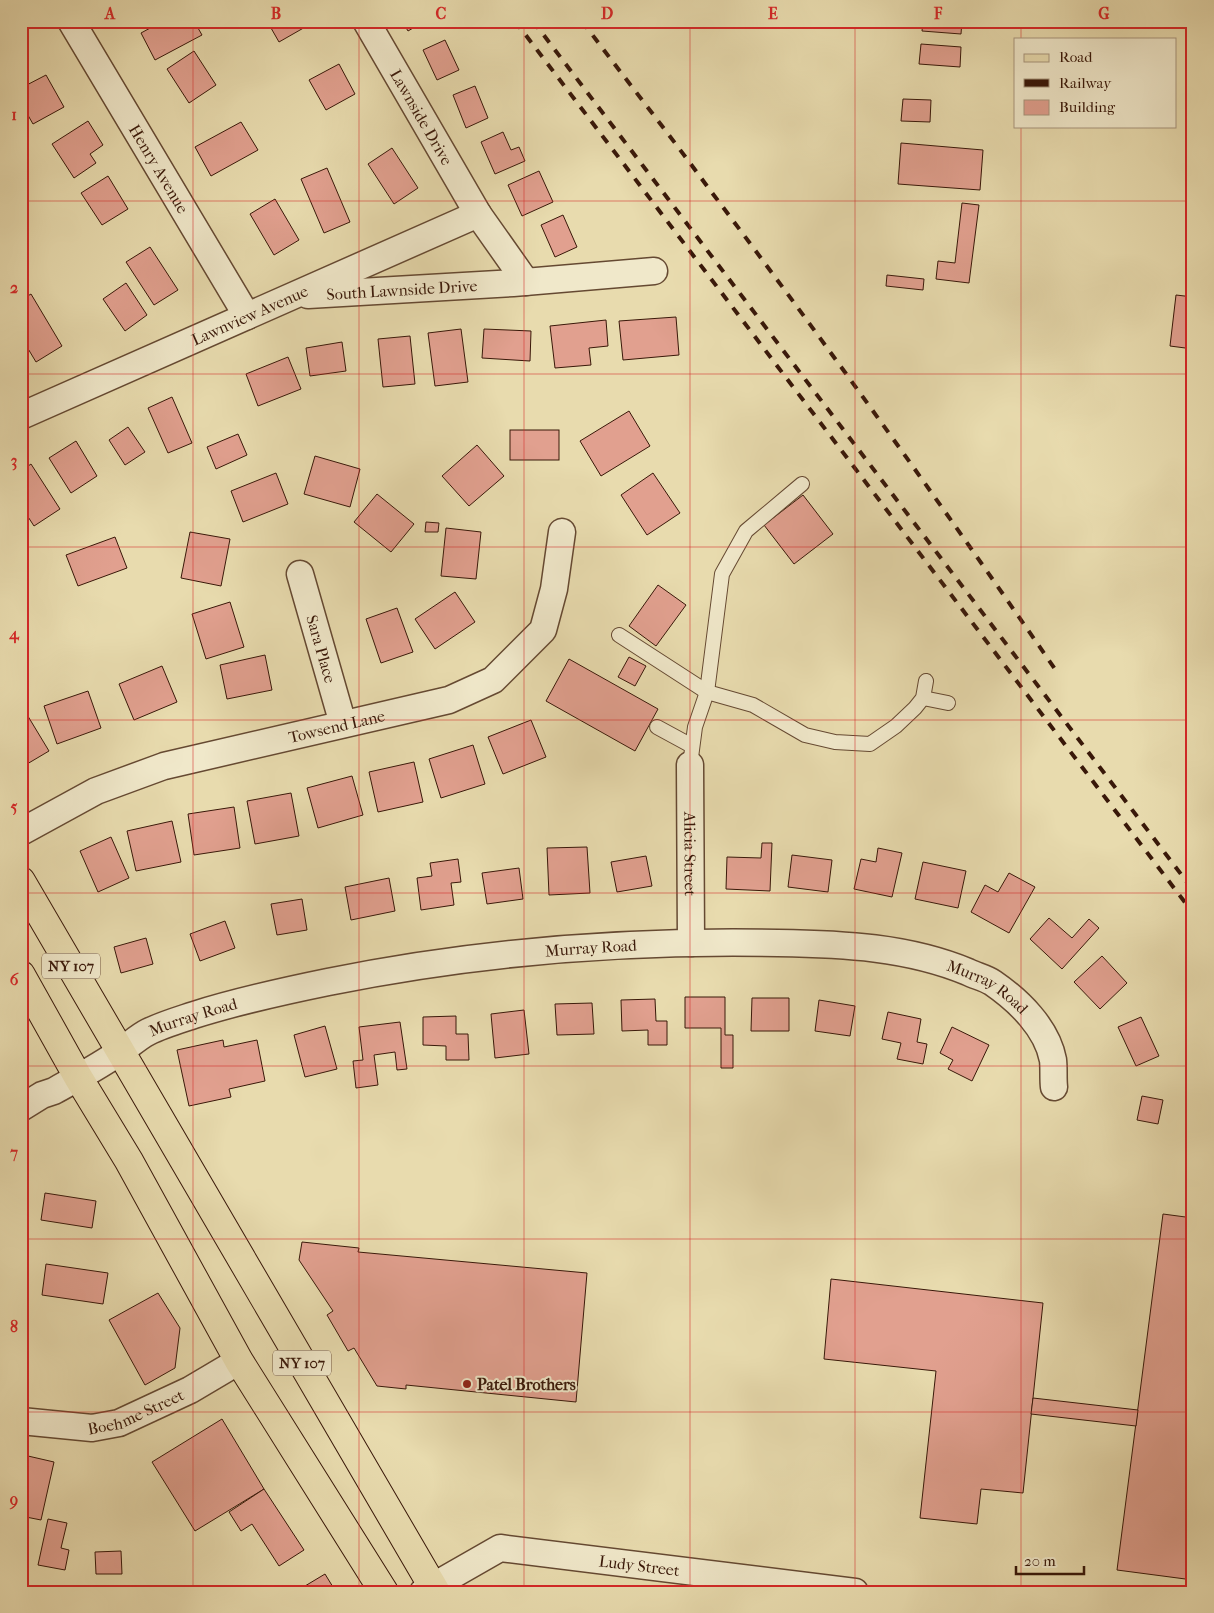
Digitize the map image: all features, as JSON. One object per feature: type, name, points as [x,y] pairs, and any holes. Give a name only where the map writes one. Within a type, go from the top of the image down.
[{"type":"main road","name":"NY 107","points":[[21,881],[122,1051],[395,1523],[431,1590]]},
{"type":"main road","name":"NY 107","points":[[21,976],[78,1077],[129,1161],[239,1361],[384,1592]]},
{"type":"street","name":"Henry Avenue","points":[[71,21],[248,316]]},
{"type":"street","name":"Lawnside Drive","points":[[366,21],[519,282]]},
{"type":"street","name":"Lawnview Avenue","points":[[21,416],[478,214]]},
{"type":"street","name":"South Lawnside Drive","points":[[291,296],[519,282],[654,271]]},
{"type":"street","name":"Towsend Lane","points":[[21,832],[96,790],[164,766],[449,700],[493,680],[543,630],[554,589],[562,532]]},
{"type":"street","name":"Sara Place","points":[[300,574],[343,724]]},
{"type":"street","name":"Alicia Street","points":[[691,755],[691,943]]},
{"type":"street","name":"Murray Road","points":[[21,1108],[122,1051],[146,1033],[195,1015],[284,991],[394,969],[477,958],[565,949],[691,943],[805,943],[861,947],[908,954],[951,965],[992,982],[1018,1004],[1041,1029],[1053,1060],[1054,1088]]},
{"type":"street","name":"Boehme Street","points":[[21,1421],[92,1428],[119,1423],[190,1390],[239,1361]]},
{"type":"street","name":"Ludy Street","points":[[431,1590],[500,1548],[855,1592]]},
{"type":"lane","points":[[691,755],[695,727],[707,692],[722,574],[746,531],[802,484]]},
{"type":"lane","points":[[619,634],[707,692],[753,705],[805,735],[835,742],[870,744],[896,726],[915,708],[923,698],[926,681]]},
{"type":"lane","points":[[923,698],[948,703]]},
{"type":"lane","points":[[658,727],[691,755]]},
{"type":"building","points":[[163,21],[194,21],[202,35],[155,60],[141,33]]},
{"type":"building","points":[[267,21],[314,21],[314,22],[279,42]]},
{"type":"building","points":[[402,21],[425,21],[408,31]]},
{"type":"building","points":[[923,21],[962,21],[961,34],[922,31]]},
{"type":"building","points":[[445,40],[459,70],[437,80],[423,50]]},
{"type":"building","points":[[921,44],[961,47],[960,67],[919,64]]},
{"type":"building","points":[[194,51],[216,85],[189,103],[167,69]]},
{"type":"building","points":[[339,64],[355,94],[326,110],[309,80]]},
{"type":"building","points":[[46,75],[64,107],[33,124],[21,103],[21,88]]},
{"type":"building","points":[[475,86],[488,118],[466,128],[453,95]]},
{"type":"building","points":[[903,99],[931,100],[930,122],[901,121]]},
{"type":"building","points":[[88,121],[103,145],[90,154],[96,163],[74,178],[52,144]]},
{"type":"building","points":[[241,122],[258,150],[211,176],[195,147]]},
{"type":"building","points":[[503,132],[511,150],[519,147],[525,161],[495,174],[481,142]]},
{"type":"building","points":[[901,143],[983,150],[980,190],[898,184]]},
{"type":"building","points":[[392,148],[418,188],[394,204],[368,164]]},
{"type":"building","points":[[327,168],[350,222],[324,233],[301,179]]},
{"type":"building","points":[[539,171],[553,202],[522,216],[508,185]]},
{"type":"building","points":[[108,176],[128,209],[102,225],[81,193]]},
{"type":"building","points":[[275,199],[299,240],[274,255],[250,214]]},
{"type":"building","points":[[962,203],[979,205],[969,283],[936,279],[938,261],[955,263]]},
{"type":"building","points":[[563,215],[577,247],[555,257],[541,225]]},
{"type":"building","points":[[150,247],[178,290],[154,305],[126,262]]},
{"type":"building","points":[[887,275],[924,279],[923,290],[886,286]]},
{"type":"building","points":[[126,283],[147,315],[125,331],[103,299]]},
{"type":"building","points":[[31,294],[62,346],[36,362],[21,337],[21,300]]},
{"type":"building","points":[[1176,295],[1193,297],[1193,349],[1170,346]]},
{"type":"building","points":[[676,317],[679,355],[623,360],[619,321]]},
{"type":"building","points":[[606,320],[608,346],[589,348],[591,365],[555,368],[550,326]]},
{"type":"building","points":[[461,329],[468,382],[435,386],[428,333]]},
{"type":"building","points":[[484,329],[531,331],[530,361],[482,358]]},
{"type":"building","points":[[410,336],[415,384],[383,387],[378,339]]},
{"type":"building","points":[[342,342],[346,371],[310,376],[306,348]]},
{"type":"building","points":[[288,357],[301,389],[258,406],[246,374]]},
{"type":"building","points":[[172,397],[192,443],[168,453],[148,408]]},
{"type":"building","points":[[629,411],[650,446],[601,476],[580,441]]},
{"type":"building","points":[[128,427],[145,452],[125,465],[109,440]]},
{"type":"building","points":[[510,430],[559,430],[559,460],[510,460]]},
{"type":"building","points":[[238,434],[247,455],[216,469],[207,447]]},
{"type":"building","points":[[76,441],[97,476],[71,493],[49,458]]},
{"type":"building","points":[[477,445],[504,476],[469,506],[442,476]]},
{"type":"building","points":[[315,456],[360,469],[350,507],[304,494]]},
{"type":"building","points":[[31,464],[60,509],[34,526],[21,506],[21,471]]},
{"type":"building","points":[[276,473],[288,504],[243,522],[231,491]]},
{"type":"building","points":[[653,473],[680,513],[647,535],[621,495]]},
{"type":"building","points":[[377,494],[414,524],[391,552],[354,522]]},
{"type":"building","points":[[803,495],[833,534],[794,564],[764,525]]},
{"type":"building","points":[[426,522],[439,523],[438,532],[425,532]]},
{"type":"building","points":[[446,528],[481,532],[476,579],[441,576]]},
{"type":"building","points":[[190,532],[230,539],[221,586],[181,578]]},
{"type":"building","points":[[115,537],[127,568],[78,586],[66,555]]},
{"type":"building","points":[[658,585],[686,605],[656,646],[629,626]]},
{"type":"building","points":[[455,592],[475,622],[435,649],[415,619]]},
{"type":"building","points":[[230,602],[244,647],[206,659],[192,614]]},
{"type":"building","points":[[397,608],[413,652],[381,663],[366,619]]},
{"type":"building","points":[[265,655],[272,690],[227,699],[220,665]]},
{"type":"building","points":[[629,657],[646,666],[635,686],[618,677]]},
{"type":"building","points":[[569,659],[658,709],[635,751],[546,701]]},
{"type":"building","points":[[162,666],[177,702],[134,720],[119,684]]},
{"type":"building","points":[[88,691],[101,728],[57,744],[44,706]]},
{"type":"building","points":[[23,708],[49,751],[22,767],[21,709]]},
{"type":"building","points":[[531,720],[546,757],[503,774],[488,737]]},
{"type":"building","points":[[473,745],[485,784],[441,798],[429,759]]},
{"type":"building","points":[[414,762],[423,802],[378,812],[369,772]]},
{"type":"building","points":[[352,776],[363,815],[318,828],[307,788]]},
{"type":"building","points":[[291,793],[299,836],[255,844],[247,801]]},
{"type":"building","points":[[234,807],[240,848],[194,855],[188,814]]},
{"type":"building","points":[[172,821],[181,862],[136,871],[127,831]]},
{"type":"building","points":[[111,837],[129,878],[98,892],[80,851]]},
{"type":"building","points":[[762,843],[772,843],[770,891],[726,889],[727,857],[761,858]]},
{"type":"building","points":[[587,847],[590,893],[549,895],[547,848]]},
{"type":"building","points":[[878,848],[902,853],[892,897],[854,889],[861,859],[876,862]]},
{"type":"building","points":[[792,855],[832,860],[828,892],[788,887]]},
{"type":"building","points":[[646,856],[652,886],[617,892],[611,862]]},
{"type":"building","points":[[458,859],[461,882],[451,883],[454,905],[421,910],[417,878],[432,876],[430,863]]},
{"type":"building","points":[[923,862],[966,871],[958,908],[915,899]]},
{"type":"building","points":[[519,868],[523,899],[487,904],[482,873]]},
{"type":"building","points":[[1009,873],[1035,887],[1009,933],[971,912],[985,885],[998,892]]},
{"type":"building","points":[[389,878],[395,911],[351,920],[345,887]]},
{"type":"building","points":[[302,899],[307,930],[277,935],[271,904]]},
{"type":"building","points":[[1049,918],[1072,938],[1089,919],[1099,928],[1062,969],[1030,939]]},
{"type":"building","points":[[225,921],[235,948],[200,961],[190,934]]},
{"type":"building","points":[[146,938],[153,964],[121,973],[114,947]]},
{"type":"building","points":[[1102,956],[1127,983],[1100,1009],[1074,982]]},
{"type":"building","points":[[685,997],[725,997],[725,1035],[733,1035],[733,1068],[721,1068],[721,1028],[685,1028]]},
{"type":"building","points":[[752,998],[789,998],[789,1031],[751,1031]]},
{"type":"building","points":[[655,999],[656,1021],[667,1021],[667,1045],[648,1045],[648,1030],[622,1031],[621,1000]]},
{"type":"building","points":[[819,1000],[855,1006],[850,1036],[815,1031]]},
{"type":"building","points":[[592,1003],[594,1034],[557,1035],[555,1004]]},
{"type":"building","points":[[524,1010],[529,1054],[495,1058],[491,1014]]},
{"type":"building","points":[[888,1012],[921,1019],[917,1042],[927,1044],[923,1064],[897,1059],[901,1043],[882,1039]]},
{"type":"building","points":[[456,1016],[456,1034],[468,1034],[469,1060],[446,1060],[446,1046],[423,1045],[423,1017]]},
{"type":"building","points":[[1141,1017],[1159,1056],[1136,1066],[1118,1027]]},
{"type":"building","points":[[400,1022],[407,1069],[397,1070],[395,1052],[374,1055],[378,1085],[356,1088],[353,1061],[363,1060],[359,1027]]},
{"type":"building","points":[[325,1026],[337,1069],[305,1077],[294,1035]]},
{"type":"building","points":[[952,1027],[989,1045],[972,1081],[948,1069],[953,1060],[940,1053]]},
{"type":"building","points":[[223,1040],[224,1047],[257,1040],[265,1081],[229,1089],[231,1097],[189,1106],[177,1050]]},
{"type":"building","points":[[1142,1096],[1163,1100],[1158,1124],[1137,1120]]},
{"type":"building","points":[[45,1193],[96,1201],[92,1228],[41,1220]]},
{"type":"building","points":[[1163,1214],[1193,1218],[1193,1580],[1117,1570]]},
{"type":"building","points":[[302,1242],[359,1248],[358,1252],[587,1273],[576,1402],[406,1385],[406,1389],[377,1386],[354,1348],[348,1351],[327,1315],[333,1311],[299,1260]]},
{"type":"building","points":[[46,1264],[108,1273],[103,1304],[42,1295]]},
{"type":"building","points":[[831,1279],[1043,1303],[1023,1493],[981,1489],[977,1524],[920,1518],[936,1371],[824,1359]]},
{"type":"building","points":[[158,1293],[180,1328],[175,1368],[145,1385],[109,1320]]},
{"type":"building","points":[[1033,1398],[1138,1410],[1136,1426],[1031,1414]]},
{"type":"building","points":[[222,1419],[264,1489],[195,1531],[152,1462]]},
{"type":"building","points":[[28,1456],[54,1462],[41,1520],[21,1516],[21,1489]]},
{"type":"building","points":[[264,1489],[304,1550],[279,1566],[252,1524],[241,1531],[229,1512]]},
{"type":"building","points":[[48,1519],[67,1523],[61,1548],[69,1550],[65,1570],[38,1565]]},
{"type":"building","points":[[121,1551],[122,1574],[96,1574],[95,1552]]},
{"type":"building","points":[[325,1574],[336,1592],[295,1592]]},
{"type":"railway","points":[[515,21],[1193,913]]},
{"type":"railway","points":[[533,21],[1193,890]]},
{"type":"railway","points":[[582,21],[692,165],[841,366],[1057,672]]},
{"type":"place","name":"Patel Brothers","points":[[467,1384]]}]
